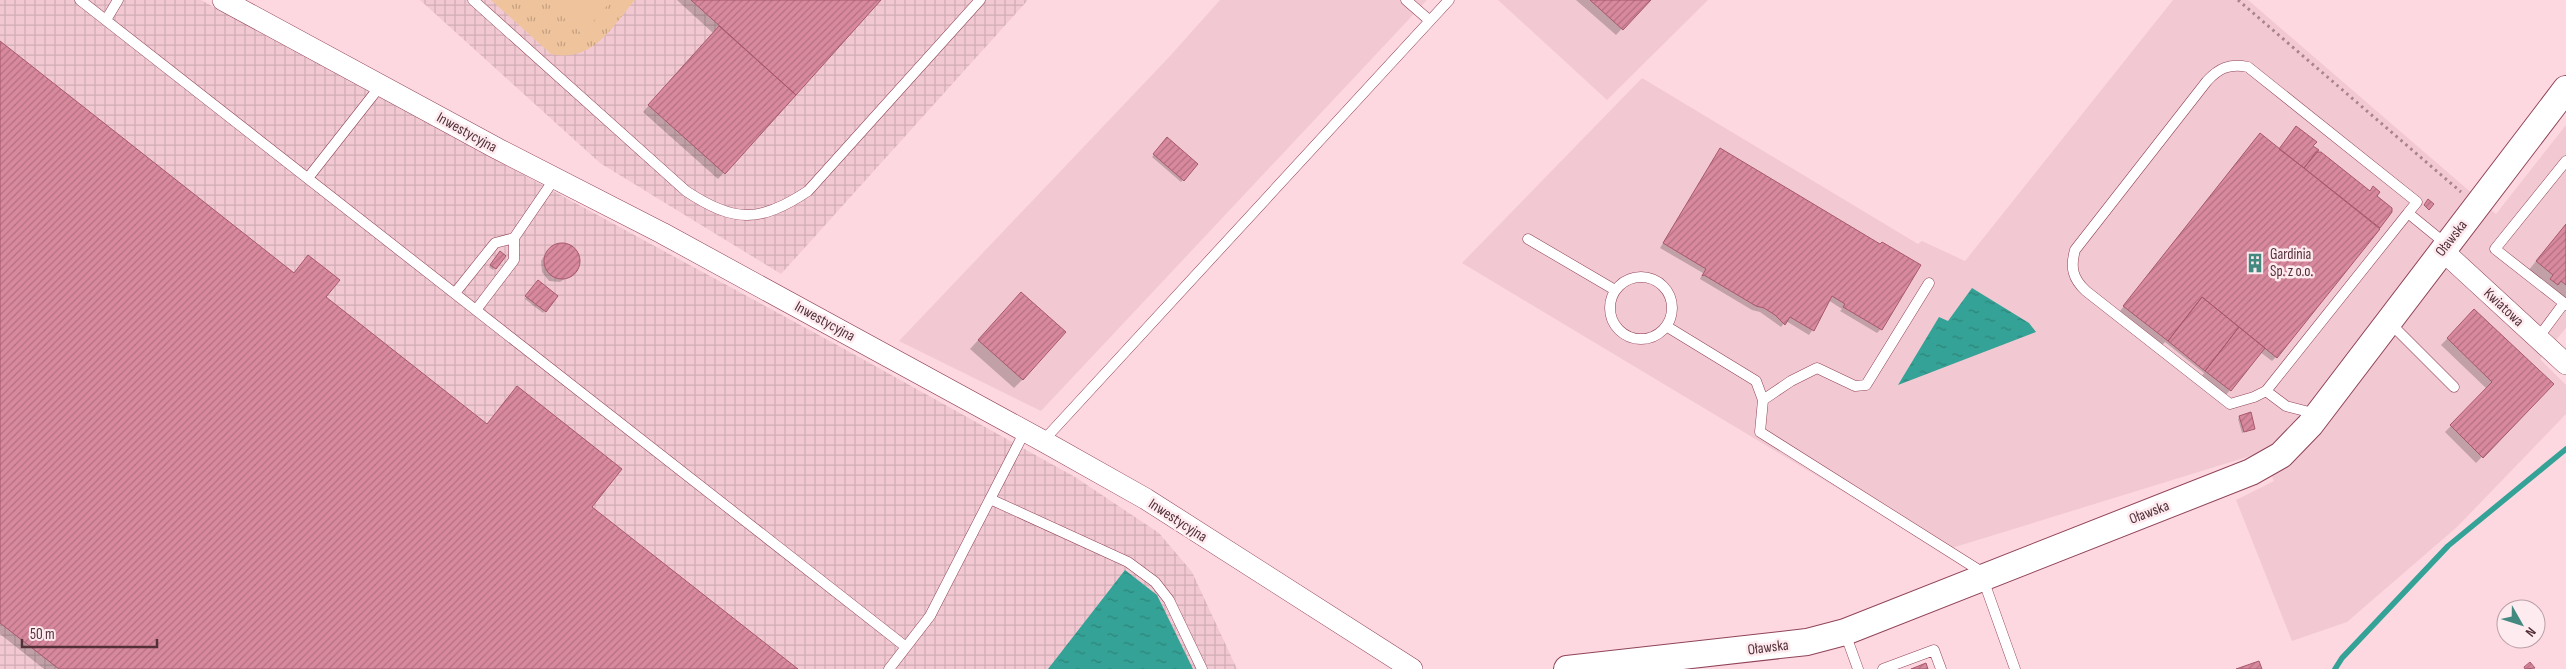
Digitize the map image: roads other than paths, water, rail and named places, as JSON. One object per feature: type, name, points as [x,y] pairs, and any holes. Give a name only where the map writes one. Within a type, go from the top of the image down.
[{"type":"street","name":"Inwestycyjna","points":[[223,0],[555,178],[662,233],[1146,499],[1412,669]]},
{"type":"street","name":"Oławska","points":[[1567,669],[1808,642],[1844,632],[2251,472],[2281,455],[2316,417],[2565,91]]},
{"type":"street","name":"Kwiatowa","points":[[2444,247],[2566,364]]},
{"type":"lane","points":[[80,0],[906,647]]},
{"type":"lane","points":[[106,20],[118,0]]},
{"type":"lane","points":[[473,0],[686,191],[709,206],[734,215],[761,215],[786,206],[808,191],[980,0]]},
{"type":"lane","points":[[1406,0],[1429,20]]},
{"type":"lane","points":[[889,669],[930,616],[990,499],[1034,436],[1449,0]]},
{"type":"lane","points":[[2237,65],[2248,67],[2417,202],[2266,391],[2254,397],[2230,404],[2086,291],[2078,283],[2073,273],[2072,261],[2075,250],[2207,81],[2215,72],[2225,67],[2237,65]]},
{"type":"lane","points":[[308,178],[381,85]]},
{"type":"lane","points":[[2538,338],[2565,304],[2495,249],[2566,160]]},
{"type":"lane","points":[[476,310],[514,260],[514,238],[555,178]]},
{"type":"lane","points":[[2408,213],[2444,247]]},
{"type":"lane","points":[[455,294],[494,243],[514,238]]},
{"type":"lane","points":[[1528,239],[1615,290]]},
{"type":"lane","points":[[1640,276],[1659,282],[1671,298],[1671,318],[1666,326],[1648,338],[1638,339],[1623,333],[1613,321],[1610,310],[1615,290],[1622,283],[1640,276]]},
{"type":"lane","points":[[1763,400],[1791,381],[1817,368],[1855,386],[1866,384],[1929,283]]},
{"type":"lane","points":[[2388,321],[2454,386]]},
{"type":"lane","points":[[1666,326],[1756,381],[1763,400],[1760,432],[1985,577],[2015,669]]},
{"type":"lane","points":[[2266,391],[2286,406],[2309,412],[2316,417]]},
{"type":"lane","points":[[990,499],[1128,562],[1156,582],[1169,600],[1202,669]]},
{"type":"lane","points":[[1844,632],[1858,669]]},
{"type":"lane","points":[[1883,669],[1934,650],[1941,669]]},
{"type":"water","points":[[1972,288],[2029,323],[2036,332],[1898,385],[1939,317],[1948,321]]},
{"type":"water","points":[[1125,570],[1157,595],[1193,669],[1048,669]]},
{"type":"waterway","points":[[2335,669],[2342,658],[2448,546],[2566,449]]},
{"type":"place","name":"Gardinia Sp. z o.o.","points":[[2255,263]]}]
